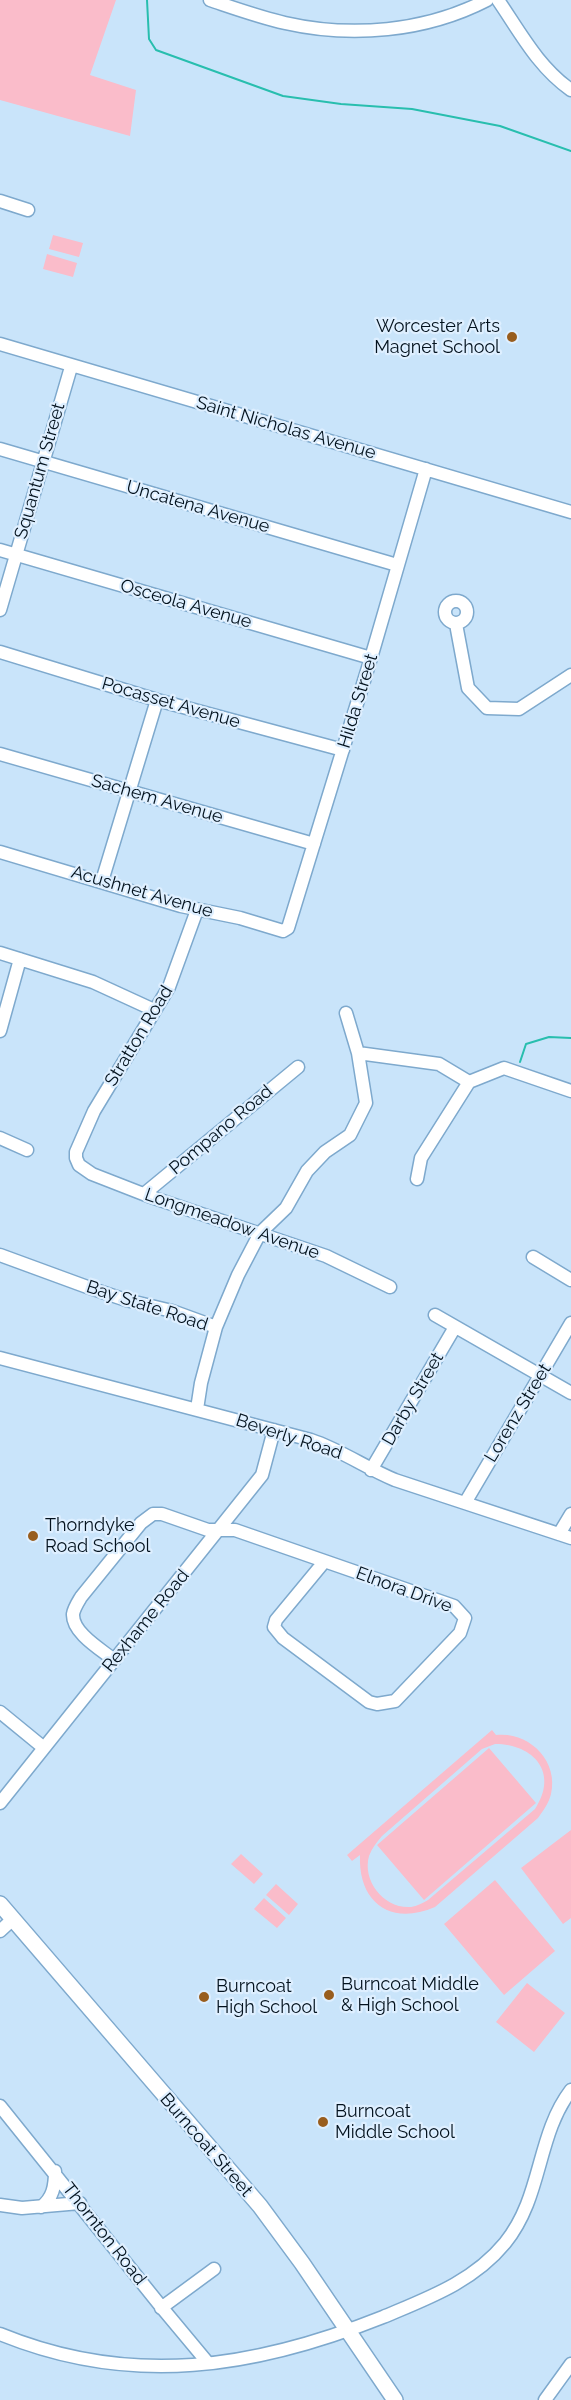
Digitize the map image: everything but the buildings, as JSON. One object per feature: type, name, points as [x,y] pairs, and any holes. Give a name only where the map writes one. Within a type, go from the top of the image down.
[{"type":"main road","name":"Burncoat Street","points":[[0,1904],[260,2206],[395,2400]]},
{"type":"street","points":[[210,0],[252,6],[295,25],[330,30],[363,31],[424,23],[461,12],[486,0]]},
{"type":"street","points":[[498,0],[531,51],[558,81],[571,90]]},
{"type":"street","points":[[0,201],[28,210]]},
{"type":"street","name":"Saint Nicholas Avenue","points":[[0,344],[571,512]]},
{"type":"street","name":"Squantum Street","points":[[0,610],[71,366]]},
{"type":"street","name":"Uncatena Avenue","points":[[0,449],[397,565]]},
{"type":"street","name":"Hilda Street","points":[[283,931],[288,928],[292,919],[426,469]]},
{"type":"street","name":"Osceola Avenue","points":[[0,550],[371,658]]},
{"type":"street","points":[[456,624],[468,688],[487,708],[519,709],[571,675]]},
{"type":"street","name":"Pocasset Avenue","points":[[0,652],[158,700],[343,750]]},
{"type":"street","points":[[102,881],[158,700]]},
{"type":"street","name":"Sachem Avenue","points":[[0,754],[314,844]]},
{"type":"street","name":"Acushnet Avenue","points":[[0,852],[197,910],[240,918],[283,931]]},
{"type":"street","name":"Stratton Road","points":[[76,1160],[76,1152],[94,1111],[173,979],[197,910]]},
{"type":"street","points":[[0,953],[93,982],[154,1010]]},
{"type":"street","points":[[0,1031],[20,959]]},
{"type":"street","points":[[216,1327],[238,1275],[260,1233],[286,1208],[307,1171],[325,1152],[350,1135],[366,1103],[358,1053],[346,1013]]},
{"type":"street","points":[[358,1053],[439,1064],[470,1082]]},
{"type":"street","name":"Pompano Road","points":[[144,1194],[298,1067]]},
{"type":"street","points":[[417,1179],[421,1158],[470,1082],[504,1068],[571,1091]]},
{"type":"street","points":[[0,1138],[27,1150]]},
{"type":"street","name":"Longmeadow Avenue","points":[[76,1160],[88,1172],[144,1194],[326,1257],[390,1287]]},
{"type":"street","name":"Bay State Road","points":[[0,1255],[124,1300],[172,1311],[216,1327],[201,1383],[197,1409]]},
{"type":"street","points":[[533,1257],[571,1280]]},
{"type":"street","points":[[435,1315],[571,1393]]},
{"type":"street","name":"Lorenz Street","points":[[465,1503],[571,1323]]},
{"type":"street","name":"Darby Street","points":[[372,1470],[455,1327]]},
{"type":"street","name":"Beverly Road","points":[[0,1358],[197,1409],[334,1448],[372,1470],[565,1536]]},
{"type":"street","name":"Rexhame Road","points":[[0,1803],[262,1475],[274,1430]]},
{"type":"street","name":"Elnora Drive","points":[[114,1660],[79,1631],[73,1616],[81,1597],[141,1523],[153,1514],[162,1514],[208,1530],[235,1530],[446,1602],[460,1611],[465,1618],[460,1633],[395,1701],[377,1704],[369,1702],[283,1638],[274,1628],[276,1620],[324,1562]]},
{"type":"street","points":[[565,1536],[571,1514]]},
{"type":"street","points":[[0,1712],[44,1748]]},
{"type":"street","points":[[0,1930],[13,1919]]},
{"type":"street","points":[[0,2334],[52,2352],[108,2362],[165,2366],[235,2361],[274,2353],[348,2331],[438,2294],[474,2272],[506,2242],[523,2214],[539,2175],[552,2123],[571,2090]]},
{"type":"street","name":"Thornton Road","points":[[0,2106],[55,2171],[161,2308],[208,2363]]},
{"type":"street","points":[[41,2206],[48,2201],[53,2191],[55,2171]]},
{"type":"street","points":[[0,2205],[22,2208],[80,2203]]},
{"type":"street","points":[[161,2308],[214,2269]]},
{"type":"street","points":[[545,2400],[571,2364]]},
{"type":"shaded area","points":[[0,0],[116,0],[90,75],[136,90],[130,136],[0,100]]},
{"type":"shaded area","points":[[53,235],[83,243],[79,257],[49,249]]},
{"type":"shaded area","points":[[47,254],[77,263],[73,277],[43,269]]},
{"type":"shaded area","points":[[492,1730],[496,1735],[508,1735],[530,1743],[546,1759],[552,1782],[551,1794],[538,1818],[435,1907],[404,1914],[391,1912],[380,1906],[371,1898],[365,1886],[360,1855],[352,1861],[347,1855]],"holes":[[[495,1744],[521,1749],[539,1763],[544,1784],[542,1796],[535,1809],[428,1900],[411,1907],[401,1906],[384,1898],[372,1884],[368,1865],[370,1853],[380,1838],[482,1749]]]},
{"type":"shaded area","points":[[489,1748],[536,1803],[424,1900],[377,1845]]},
{"type":"shaded area","points":[[571,1830],[571,1918],[563,1924],[521,1868]]},
{"type":"shaded area","points":[[241,1854],[263,1874],[254,1884],[231,1864]]},
{"type":"shaded area","points":[[495,1880],[555,1951],[504,1995],[444,1924]]},
{"type":"shaded area","points":[[276,1884],[298,1904],[289,1915],[266,1895]]},
{"type":"shaded area","points":[[264,1898],[286,1918],[277,1928],[254,1909]]},
{"type":"shaded area","points":[[527,1983],[565,2013],[534,2052],[496,2022]]},
{"type":"waterway","points":[[147,0],[149,39],[156,50],[283,96],[341,104],[412,109],[500,126],[571,151]]},
{"type":"waterway","points":[[520,1062],[526,1044],[549,1037],[571,1038]]},
{"type":"place","name":"Worcester Arts Magnet School","points":[[512,337]]},
{"type":"place","name":"Thorndyke Road School","points":[[33,1536]]},
{"type":"place","name":"Burncoat Middle & High School","points":[[329,1995]]},
{"type":"place","name":"Burncoat High School","points":[[204,1997]]},
{"type":"place","name":"Burncoat Middle School","points":[[323,2122]]}]
